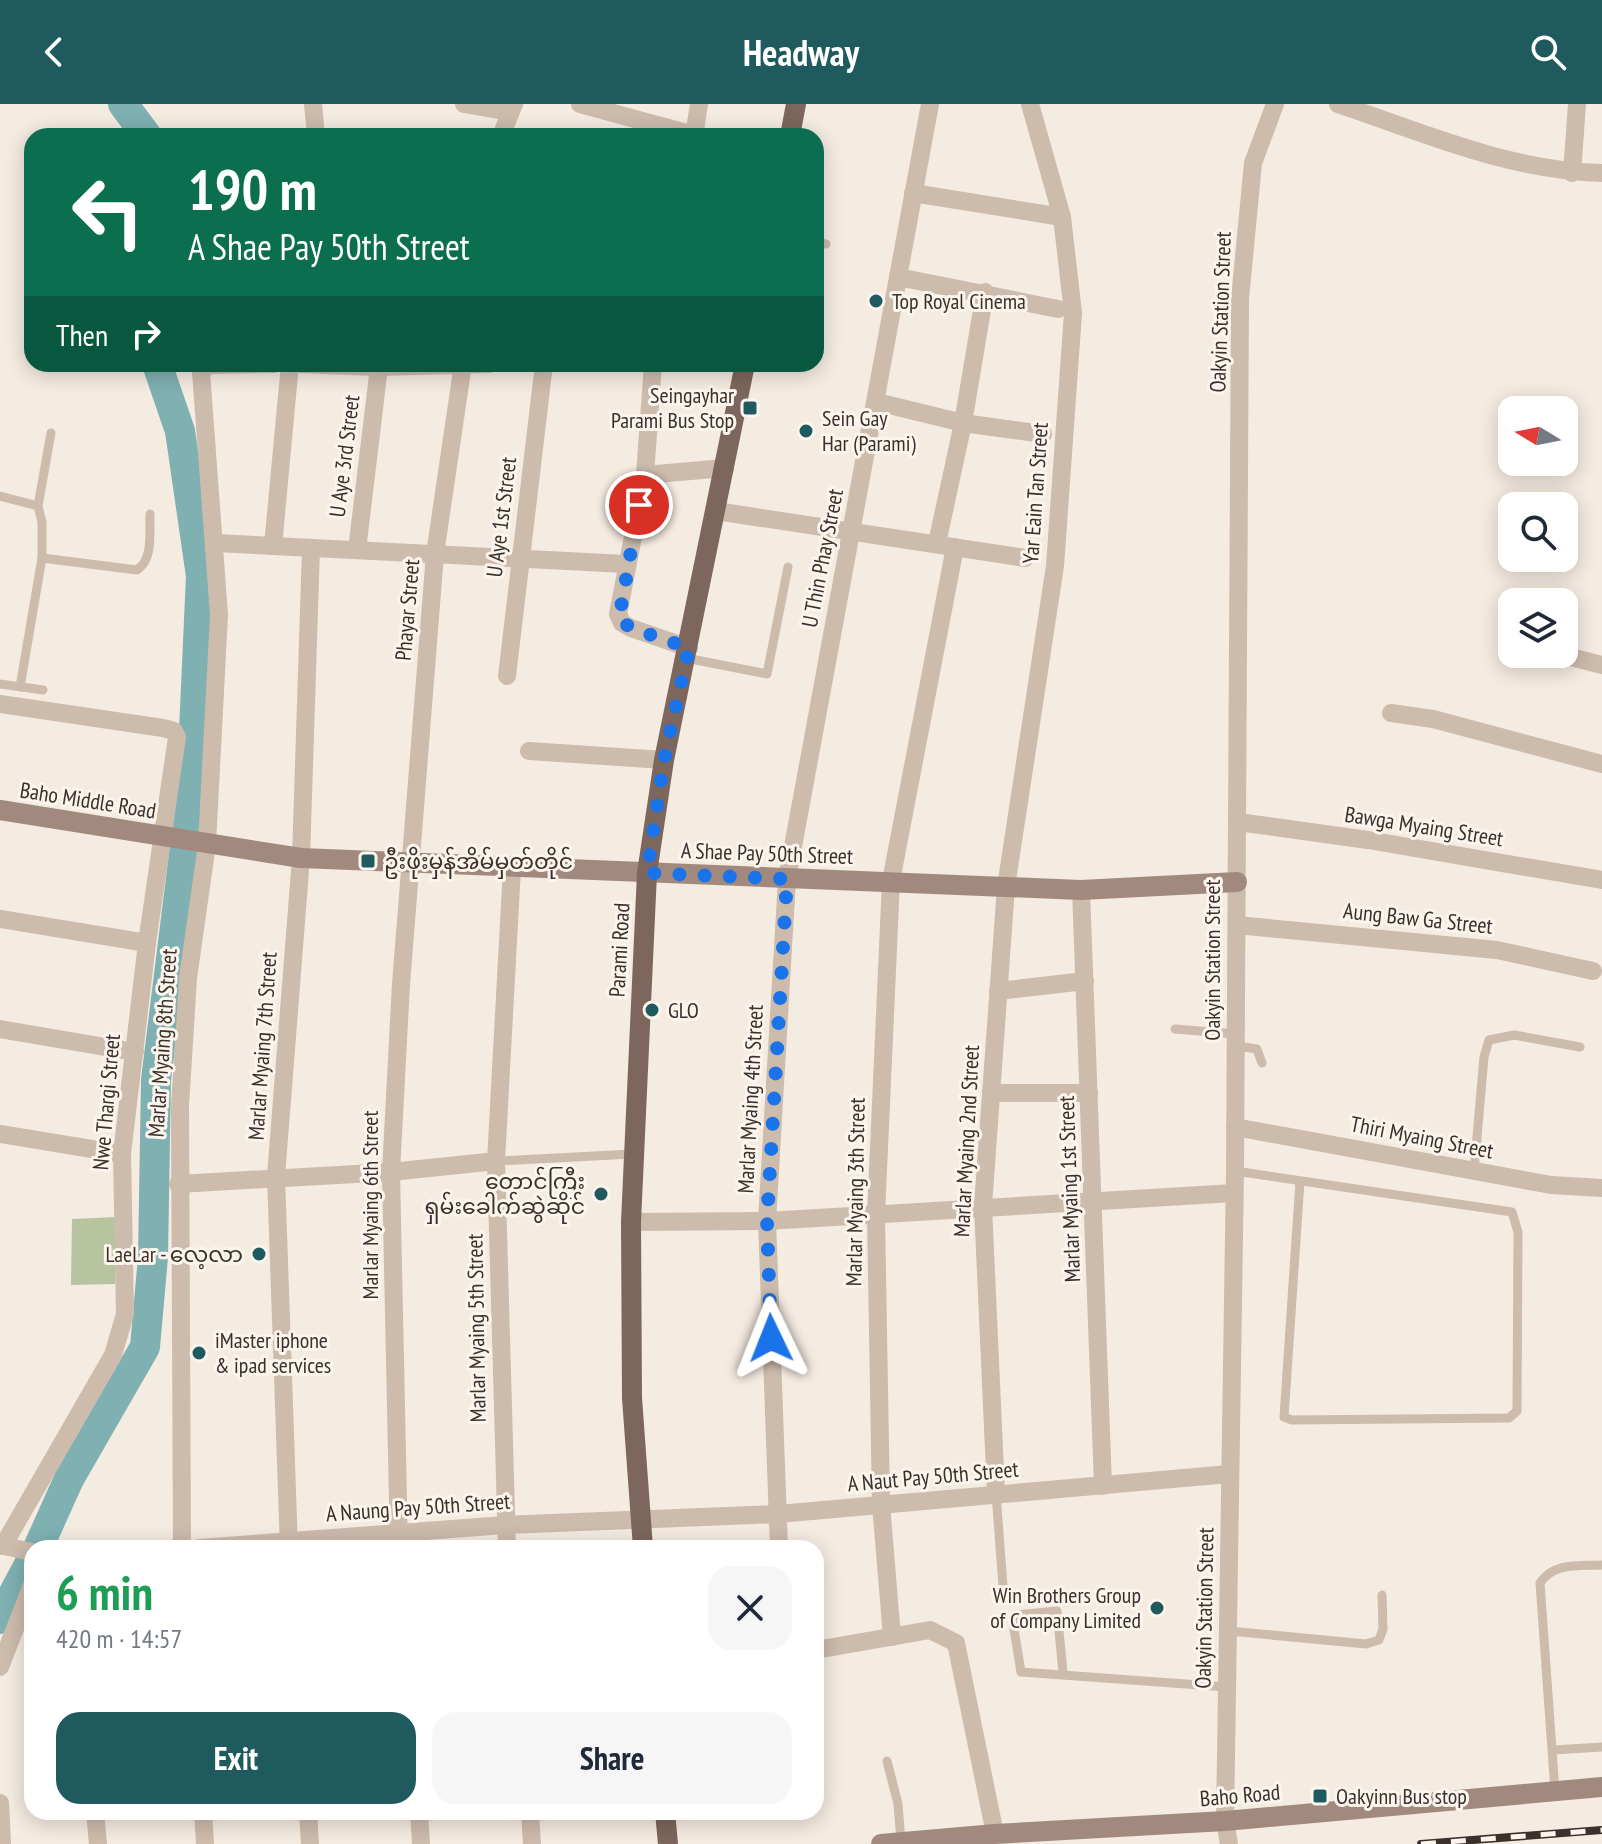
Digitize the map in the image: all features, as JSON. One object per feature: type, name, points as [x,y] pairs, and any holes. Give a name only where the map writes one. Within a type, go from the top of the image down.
[{"type":"main road","points":[[792,128],[796,104]]},
{"type":"main road","name":"Parami Road","points":[[642,1540],[632,1398],[631,1222],[647,873],[664,760],[743,372]]},
{"type":"main road","points":[[666,1820],[668,1844]]},
{"type":"street","points":[[313,104],[315,128]]},
{"type":"street","points":[[464,104],[512,108],[504,128]]},
{"type":"street","points":[[580,104],[666,128]]},
{"type":"street","points":[[695,128],[699,104]]},
{"type":"street","name":"U Thin Phay Street","points":[[787,879],[930,104]]},
{"type":"street","name":"Yar Eain Tan Street","points":[[1006,887],[1055,566],[1073,313],[1062,217],[1030,104]]},
{"type":"street","name":"Oakyin Station Street","points":[[1229,1844],[1225,1821],[1235,1171],[1240,299],[1253,163],[1275,104]]},
{"type":"street","points":[[1338,104],[1508,162],[1572,173],[1602,173]]},
{"type":"street","points":[[1572,173],[1577,104]]},
{"type":"street","points":[[913,193],[1062,217]]},
{"type":"street","points":[[898,277],[1058,309]]},
{"type":"street","name":"Marlar Myaing 3th Street","points":[[892,1637],[881,1504],[876,1215],[891,881],[985,292]]},
{"type":"street","name":"Marlar Myaing 8th Street","points":[[182,1540],[178,1184],[188,978],[204,844],[219,615],[203,372]]},
{"type":"street","points":[[273,546],[289,372]]},
{"type":"street","name":"U Aye 3rd Street","points":[[357,550],[378,372]]},
{"type":"street","name":"Phayar Street","points":[[410,862],[435,554],[461,372]]},
{"type":"street","name":"U Aye 1st Street","points":[[507,676],[543,372]]},
{"type":"street","points":[[652,372],[645,475],[626,564],[619,619],[631,628],[688,653]]},
{"type":"street","points":[[877,402],[963,423],[1043,434]]},
{"type":"street","points":[[645,475],[725,468]]},
{"type":"street","points":[[716,511],[1025,558]]},
{"type":"street","points":[[216,543],[626,564]]},
{"type":"street","name":"Marlar Myaing 7th Street","points":[[288,1540],[276,1176],[301,858],[311,548]]},
{"type":"street","points":[[1578,659],[1602,665]]},
{"type":"street","name":"Nwe Thargi Street","points":[[0,704],[174,731],[177,737],[165,837],[147,943],[122,1154],[125,1314],[113,1355],[14,1548]]},
{"type":"street","points":[[1391,713],[1433,719],[1602,764]]},
{"type":"street","points":[[529,751],[664,760]]},
{"type":"street","name":"Baho Middle Road","points":[[0,810],[204,844]]},
{"type":"street","name":"Bawga Myaing Street","points":[[1238,822],[1368,840],[1602,880]]},
{"type":"street","name":"A Shae Pay 50th Street","points":[[204,844],[301,858],[1081,890],[1237,882]]},
{"type":"street","name":"Marlar Myaing 6th Street","points":[[398,1540],[391,1172],[410,862]]},
{"type":"street","name":"Marlar Myaing 5th Street","points":[[506,1540],[496,1161],[512,868]]},
{"type":"street","name":"Marlar Myaing 4th Street","points":[[779,1540],[767,1221],[787,879]]},
{"type":"street","name":"Marlar Myaing 2nd Street","points":[[996,1494],[983,1206],[1006,887]]},
{"type":"street","name":"Marlar Myaing 1st Street","points":[[1081,890],[1103,1486]]},
{"type":"street","points":[[0,919],[147,943]]},
{"type":"street","name":"Aung Baw Ga Street","points":[[1237,925],[1497,950],[1593,971]]},
{"type":"street","points":[[998,991],[1085,981]]},
{"type":"street","points":[[0,1029],[135,1052]]},
{"type":"street","points":[[991,1093],[1089,1093]]},
{"type":"street","name":"Thiri Myaing Street","points":[[1235,1127],[1551,1185],[1602,1188]]},
{"type":"street","points":[[0,1134],[122,1154]]},
{"type":"street","points":[[178,1184],[276,1176],[391,1172],[496,1161]]},
{"type":"street","points":[[631,1222],[767,1221],[1234,1193]]},
{"type":"street","name":"A Naut Pay 50th Street","points":[[640,1519],[778,1514],[1229,1474]]},
{"type":"street","name":"A Naung Pay 50th Street","points":[[398,1540],[505,1525],[640,1519]]},
{"type":"street","points":[[0,1667],[24,1606]]},
{"type":"street","points":[[824,1649],[930,1630],[956,1643],[995,1834]]},
{"type":"street","name":"Baho Road","points":[[891,1843],[1225,1821],[1602,1787]]},
{"type":"street","points":[[0,1803],[2,1844]]},
{"type":"street","points":[[96,1820],[98,1844]]},
{"type":"street","points":[[204,1820],[205,1844]]},
{"type":"street","points":[[308,1820],[310,1844]]},
{"type":"street","points":[[420,1820],[421,1844]]},
{"type":"street","points":[[530,1820],[532,1844]]},
{"type":"lane","points":[[20,687],[42,558],[42,522],[38,506],[51,433]]},
{"type":"lane","points":[[0,496],[38,506]]},
{"type":"lane","points":[[42,558],[137,570],[145,565],[149,552],[150,514]]},
{"type":"lane","points":[[688,653],[767,674],[788,567]]},
{"type":"lane","points":[[0,684],[43,690]]},
{"type":"lane","points":[[1175,1029],[1236,1040],[1257,1049],[1262,1063]]},
{"type":"lane","points":[[1474,1171],[1484,1057],[1489,1040],[1514,1035],[1580,1047]]},
{"type":"lane","points":[[496,1161],[632,1154]]},
{"type":"lane","points":[[1235,1171],[1512,1212],[1518,1232],[1517,1411],[1509,1418],[1292,1420],[1284,1417],[1300,1181]]},
{"type":"lane","points":[[996,1494],[1004,1599]]},
{"type":"lane","points":[[1555,1791],[1540,1583],[1546,1573],[1560,1567],[1602,1565]]},
{"type":"lane","points":[[1229,1631],[1366,1644],[1379,1640],[1383,1629],[1382,1595]]},
{"type":"lane","points":[[1063,1672],[1057,1611],[1015,1615],[1014,1629],[1021,1672],[1063,1672],[1227,1687]]},
{"type":"lane","points":[[1553,1750],[1602,1747]]},
{"type":"lane","points":[[887,1761],[898,1804],[891,1843]]},
{"type":"green space","points":[[117,1217],[115,1284],[71,1285],[72,1219]]},
{"type":"waterway","points":[[123,104],[141,128]]},
{"type":"waterway","points":[[42,1540],[69,1479],[145,1347],[153,1257],[156,1080],[191,797],[201,576],[180,431],[160,372]]},
{"type":"waterway","points":[[0,1619],[24,1574]]},
{"type":"railway","points":[[1421,1844],[1602,1830]]},
{"type":"place","name":"Top Royal Cinema","points":[[876,301]]},
{"type":"place","name":"Seingayhar Parami Bus Stop","points":[[750,408]]},
{"type":"place","name":"Sein Gay Har (Parami)","points":[[806,431]]},
{"type":"place","name":"ဦးဖိုးမှန်အိမ်မှတ်တိုင်","points":[[368,861]]},
{"type":"place","name":"GLO","points":[[652,1010]]},
{"type":"place","name":"တောင်ကြီး ရှမ်းခေါက်ဆွဲဆိုင်","points":[[601,1194]]},
{"type":"place","name":"LaeLar - လေ့လာ","points":[[259,1254]]},
{"type":"place","name":"iMaster iphone & ipad services","points":[[199,1353]]},
{"type":"place","name":"Win Brothers Group of Company Limited","points":[[1157,1608]]},
{"type":"place","name":"Oakyinn Bus stop","points":[[1320,1796]]},
{"type":"route","points":[[639,505],[626,564],[619,619],[631,628],[689,648],[664,760],[647,873],[787,879],[767,1221],[771,1338]]}]
